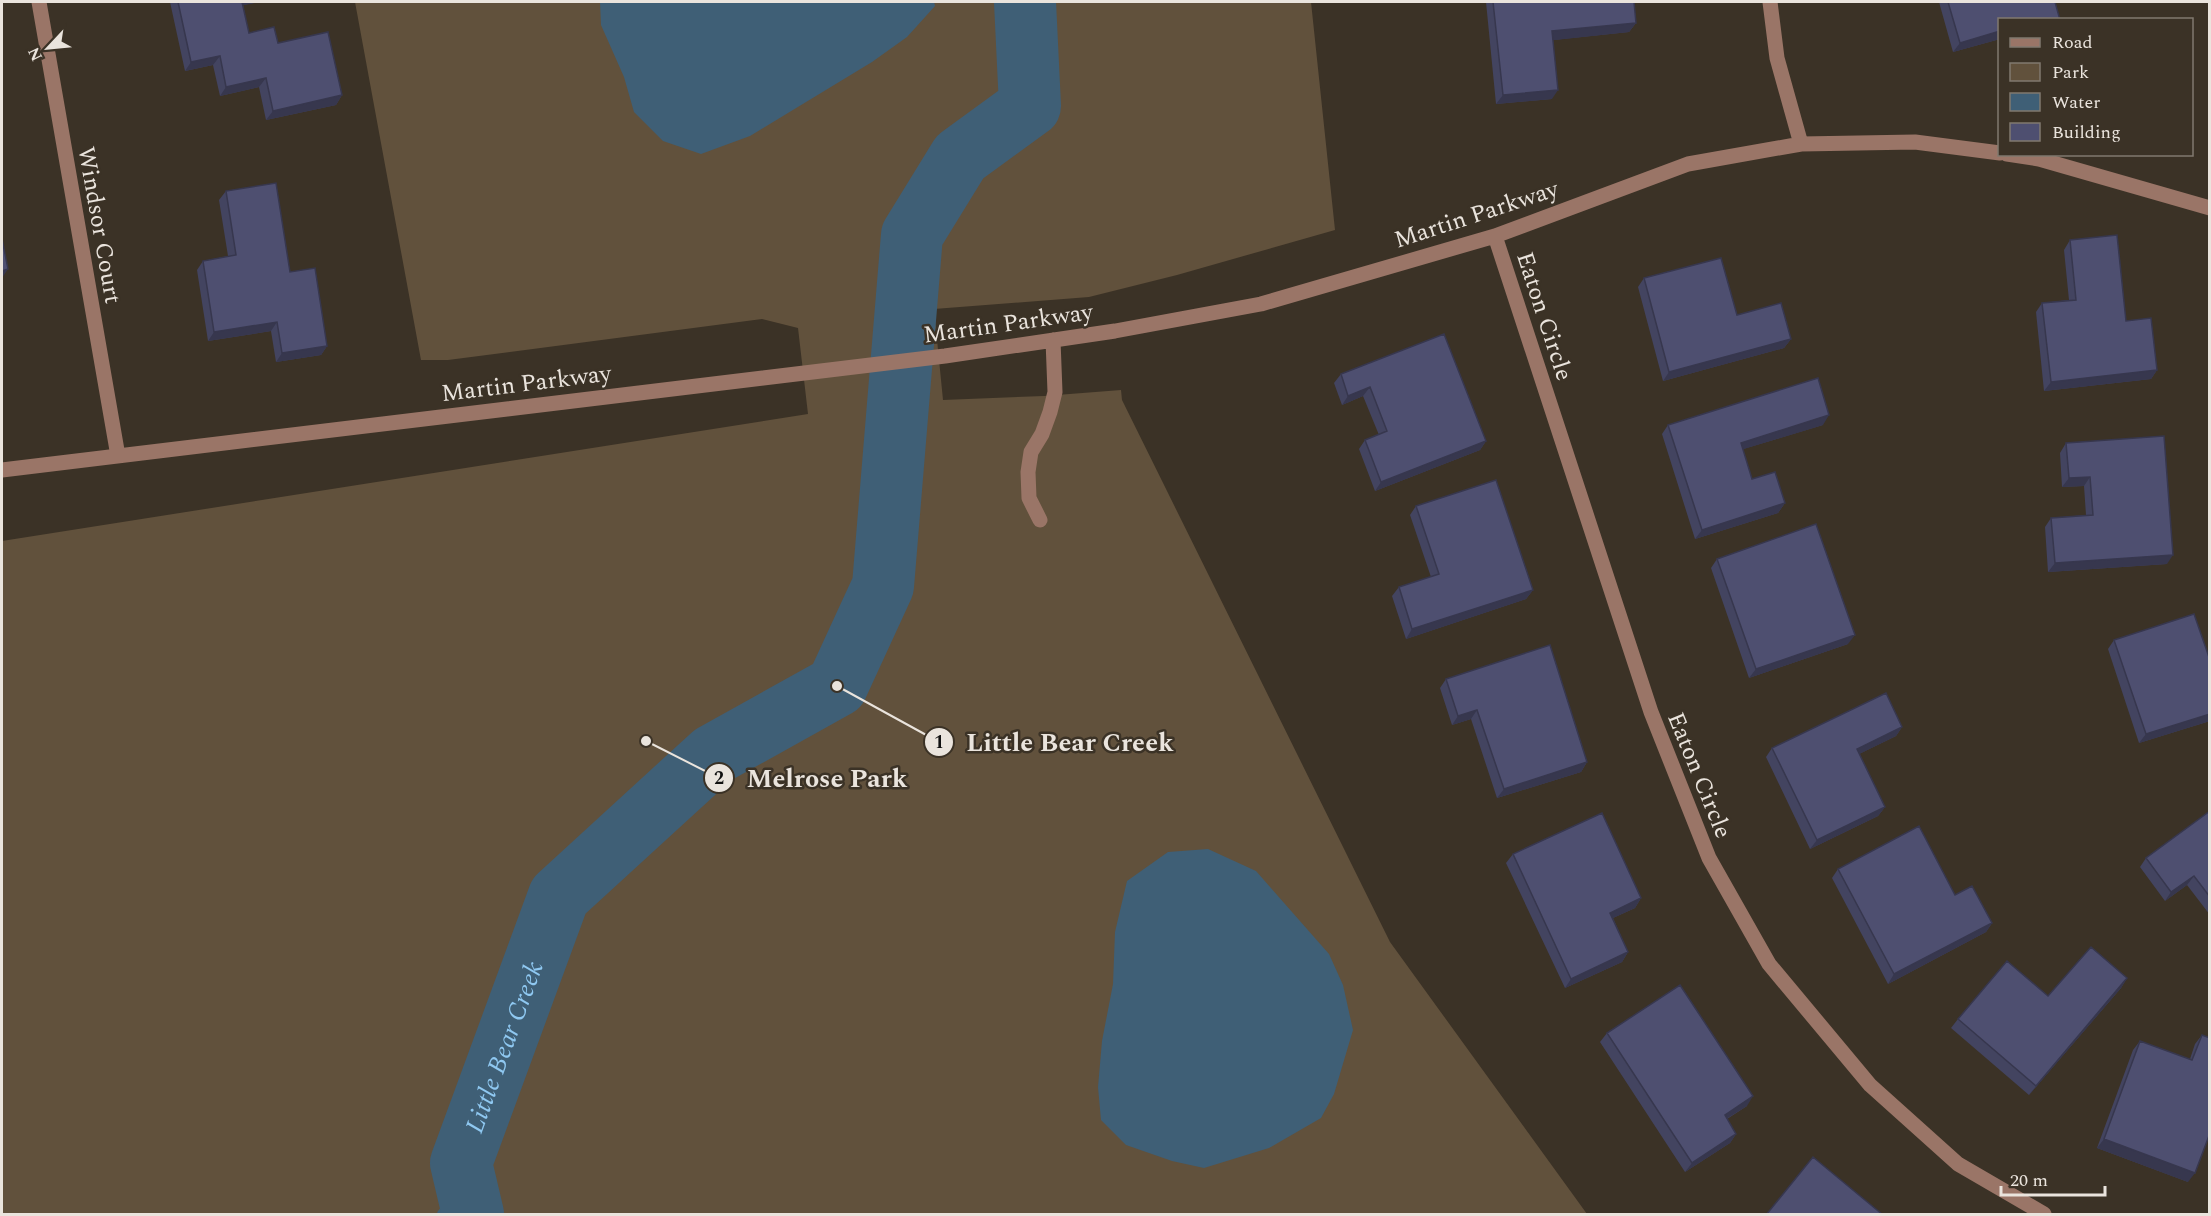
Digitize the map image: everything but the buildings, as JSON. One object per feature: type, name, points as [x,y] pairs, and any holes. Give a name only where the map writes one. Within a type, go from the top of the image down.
[{"type":"street","name":"Windsor Court","points":[[39,2],[118,456]]},
{"type":"street","points":[[1770,2],[1777,58],[1802,144]]},
{"type":"street","name":"Martin Parkway","points":[[2,470],[945,356],[1115,331],[1261,304],[1495,236],[1688,164],[1802,144],[1915,142],[1998,153]]},
{"type":"street","points":[[2020,156],[2039,159],[2210,208]]},
{"type":"street","name":"Eaton Circle","points":[[1495,236],[1651,712],[1709,858],[1769,964],[1870,1084],[1958,1164],[2044,1215]]},
{"type":"street","points":[[1040,520],[1029,498],[1028,472],[1031,452],[1042,434],[1055,392],[1053,340]]},
{"type":"green space","points":[[355,2],[1311,2],[1335,230],[1177,275],[1089,297],[934,309],[943,400],[1121,390],[1122,400],[1390,942],[1587,1214],[2,1214],[2,541],[808,414],[798,328],[762,319],[448,360],[421,360]]},
{"type":"water","points":[[600,2],[934,2],[935,6],[907,37],[872,62],[750,136],[701,154],[663,141],[634,112],[624,77],[601,25]]},
{"type":"water","points":[[1208,849],[1256,871],[1329,954],[1343,985],[1353,1030],[1334,1094],[1321,1118],[1269,1148],[1204,1168],[1172,1161],[1126,1145],[1101,1120],[1098,1087],[1102,1041],[1113,984],[1115,932],[1127,881],[1168,852]]},
{"type":"waterway","name":"Little Bear Creek","points":[[473,1214],[461,1163],[559,896],[713,755],[837,686],[883,586],[912,235],[960,157],[1030,106],[1025,2]]},
{"type":"waterway","points":[[442,1214],[466,1185]]},
{"type":"place","name":"Little Bear Creek","points":[[837,686]]},
{"type":"place","name":"Melrose Park","points":[[646,741]]}]
